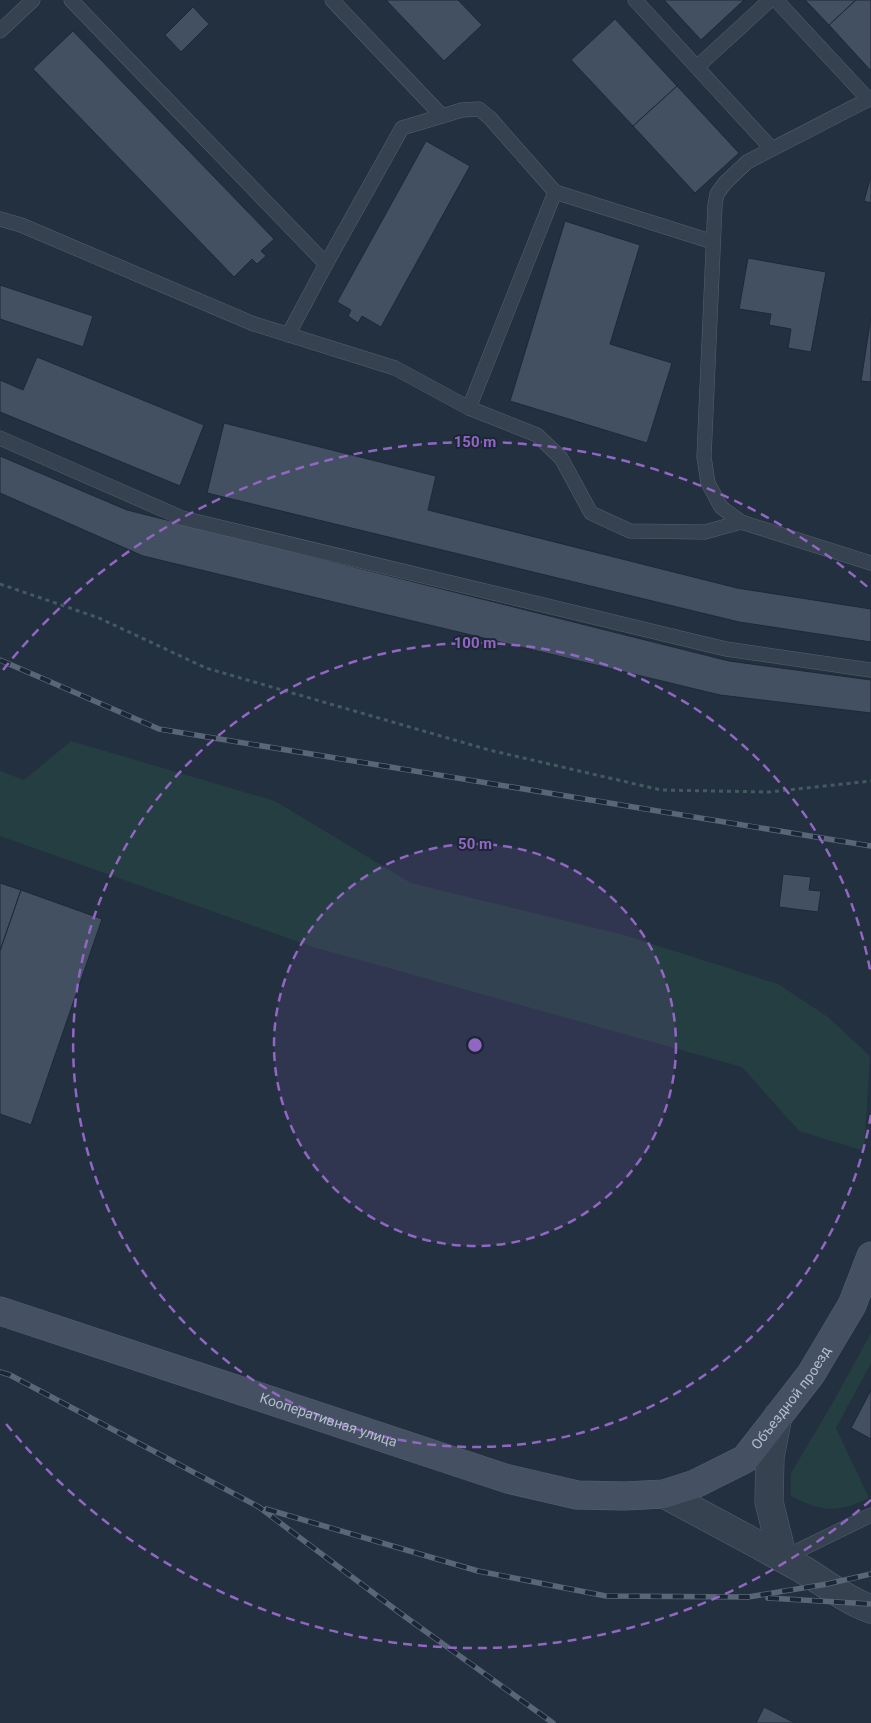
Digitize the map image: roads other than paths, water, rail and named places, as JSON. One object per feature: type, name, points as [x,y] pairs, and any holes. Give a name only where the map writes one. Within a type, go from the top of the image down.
[{"type":"main road","name":"Объездной проезд","points":[[664,1494],[695,1484],[745,1459],[810,1374],[852,1305],[871,1256]]},
{"type":"main road","name":"Кооперативная улица","points":[[0,1310],[508,1479],[578,1494],[625,1496],[664,1494]]},
{"type":"street","points":[[778,1416],[770,1457],[769,1502],[783,1558]]},
{"type":"street","points":[[664,1494],[783,1558],[855,1603],[871,1609]]},
{"type":"lane","points":[[0,32],[33,0]]},
{"type":"lane","points":[[71,0],[326,264]]},
{"type":"lane","points":[[332,0],[442,116]]},
{"type":"lane","points":[[635,0],[772,149]]},
{"type":"lane","points":[[697,67],[770,0]]},
{"type":"lane","points":[[776,0],[869,99],[747,162],[725,183],[717,194],[713,242],[704,457],[708,483],[721,507],[741,522],[871,563]]},
{"type":"lane","points":[[288,335],[402,128],[462,110],[479,109],[490,118],[555,192],[713,242]]},
{"type":"lane","points":[[469,408],[555,192]]},
{"type":"lane","points":[[0,218],[21,225],[254,324],[396,368],[469,408],[536,435],[561,458],[591,513],[630,531],[705,532],[741,522]]},
{"type":"lane","points":[[0,438],[182,518],[726,648],[871,670]]},
{"type":"lane","points":[[783,1558],[871,1515]]},
{"type":"railway","points":[[0,660],[159,729],[871,846]]},
{"type":"railway","points":[[0,1372],[10,1375],[259,1507],[400,1613],[553,1723]]},
{"type":"railway","points":[[266,1509],[478,1571],[606,1596],[748,1597],[827,1584],[871,1574]]},
{"type":"railway","points":[[768,1598],[871,1604]]}]
